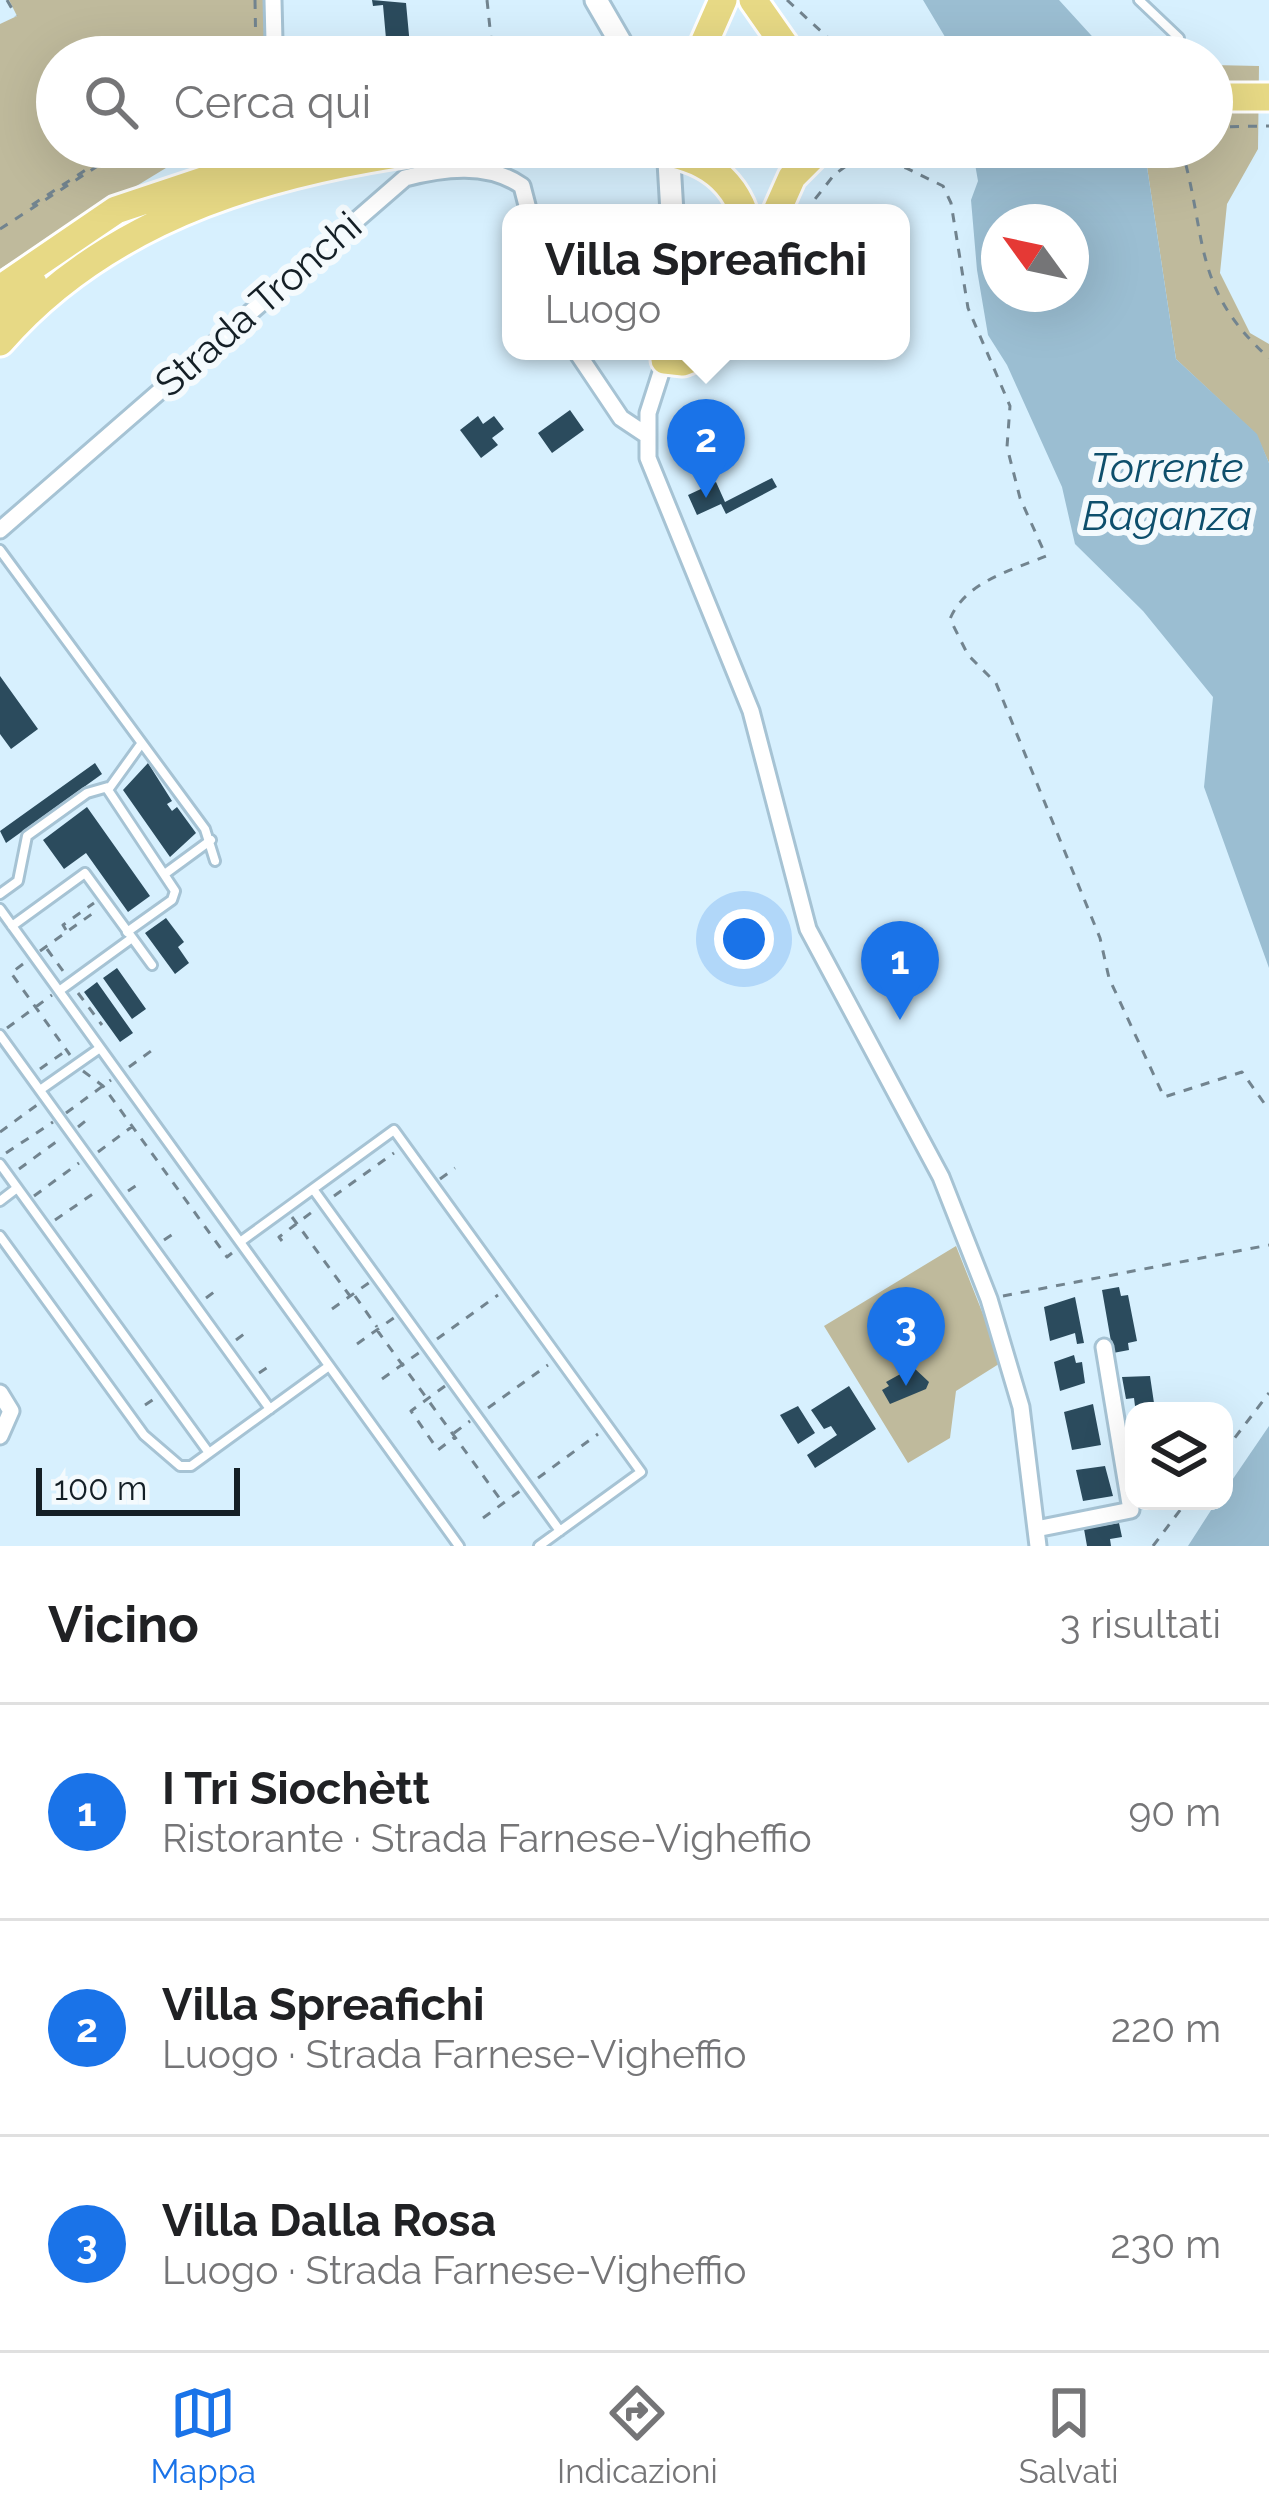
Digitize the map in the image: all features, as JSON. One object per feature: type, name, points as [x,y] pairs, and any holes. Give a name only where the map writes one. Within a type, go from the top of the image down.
[{"type":"highway","points":[[707,36],[722,0]]},
{"type":"highway","points":[[753,0],[778,36]]},
{"type":"highway","points":[[1233,97],[1269,97]]},
{"type":"highway","points":[[1233,115],[1269,115]]},
{"type":"highway","points":[[0,289],[108,214],[242,168]]},
{"type":"highway","points":[[0,342],[92,263],[218,196],[314,168]]},
{"type":"highway","points":[[710,168],[728,181],[740,204]]},
{"type":"highway","points":[[780,204],[801,168]]},
{"type":"highway","points":[[0,314],[74,250],[177,190]]},
{"type":"street","points":[[273,0],[274,36]]},
{"type":"street","points":[[596,0],[617,36]]},
{"type":"street","points":[[669,168],[671,204]]},
{"type":"street","name":"Strada Tronchi","points":[[0,530],[405,178],[436,170],[493,171],[522,186],[527,204]]},
{"type":"street","points":[[583,360],[621,418],[645,434]]},
{"type":"street","points":[[665,360],[645,434],[648,458],[751,711],[796,898],[941,1177],[989,1299],[1021,1407],[1037,1538],[1131,1510],[1104,1347]]},
{"type":"street","points":[[0,1393],[11,1412],[0,1436]]},
{"type":"lane","points":[[1139,0],[1177,36]]},
{"type":"lane","points":[[0,550],[211,840],[215,861]]},
{"type":"lane","points":[[0,894],[18,881],[27,836],[89,792],[108,788],[141,744]]},
{"type":"lane","points":[[59,991],[173,898],[166,873],[108,788]]},
{"type":"lane","points":[[166,873],[211,840]]},
{"type":"lane","points":[[12,926],[86,873],[152,965]]},
{"type":"lane","points":[[0,909],[459,1546]]},
{"type":"lane","points":[[0,1034],[270,1409]]},
{"type":"lane","points":[[43,1095],[100,1048]]},
{"type":"lane","points":[[240,1242],[394,1130],[641,1472],[539,1546]]},
{"type":"lane","points":[[0,1158],[209,1453]]},
{"type":"lane","points":[[0,1201],[20,1187]]},
{"type":"lane","points":[[313,1189],[560,1531]]},
{"type":"lane","points":[[0,1236],[146,1437],[183,1467],[329,1366]]},
{"type":"path","points":[[7,0],[16,16]]},
{"type":"path","points":[[255,0],[256,36]]},
{"type":"path","points":[[487,0],[491,36]]},
{"type":"path","points":[[787,0],[826,36]]},
{"type":"path","points":[[1233,127],[1269,126]]},
{"type":"path","points":[[2,226],[92,168]]},
{"type":"path","points":[[811,204],[843,168]]},
{"type":"path","points":[[906,168],[943,186],[951,203],[968,308],[1010,406],[1007,447],[1020,498],[1046,556],[990,578],[957,603],[950,619],[968,656],[996,683],[1100,938],[1109,977],[1164,1097],[1242,1072],[1269,1110]]},
{"type":"path","points":[[1187,168],[1195,194],[1200,251],[1233,326],[1269,358]]},
{"type":"path","points":[[67,932],[63,925],[102,897]]},
{"type":"path","points":[[0,977],[10,973]]},
{"type":"path","points":[[0,1034],[59,991]]},
{"type":"path","points":[[34,1073],[67,1050]]},
{"type":"path","points":[[0,1158],[151,1051]]},
{"type":"path","points":[[0,1132],[43,1095]]},
{"type":"path","points":[[13,1173],[89,1118]]},
{"type":"path","points":[[29,1199],[133,1126]]},
{"type":"path","points":[[282,1241],[279,1237],[405,1145]]},
{"type":"path","points":[[437,1180],[455,1168]]},
{"type":"path","points":[[122,1195],[136,1185]]},
{"type":"path","points":[[20,1187],[40,1211]]},
{"type":"path","points":[[50,1224],[97,1191]]},
{"type":"path","points":[[158,1245],[172,1234]]},
{"type":"path","points":[[989,1299],[1269,1244]]},
{"type":"path","points":[[332,1309],[374,1279]]},
{"type":"path","points":[[382,1379],[505,1290]]},
{"type":"path","points":[[199,1303],[214,1292]]},
{"type":"path","points":[[353,1294],[502,1503]]},
{"type":"path","points":[[357,1344],[399,1314]]},
{"type":"path","points":[[229,1344],[244,1334]]},
{"type":"path","points":[[452,1381],[411,1411],[438,1450],[555,1359]]},
{"type":"path","points":[[253,1378],[268,1367]]},
{"type":"path","points":[[1233,1440],[1269,1393]]},
{"type":"path","points":[[145,1405],[160,1394]]},
{"type":"path","points":[[483,1518],[605,1429]]},
{"type":"path","points":[[1153,1546],[1180,1510]]},
{"type":"shaded area","points":[[9,0],[263,0],[265,36],[36,36],[36,168],[166,168],[0,269],[0,24],[17,16]]},
{"type":"shaded area","points":[[1233,65],[1259,66],[1258,149],[1227,204],[1220,273],[1250,333],[1269,344],[1269,463],[1256,434],[1176,359],[1147,168],[1233,168]]},
{"type":"shaded area","points":[[956,1246],[1002,1362],[956,1391],[950,1438],[908,1463],[824,1326]]},
{"type":"water","points":[[923,0],[1059,0],[1092,36],[944,36]]},
{"type":"water","name":"Torrente Baganza","points":[[976,168],[1147,168],[1176,359],[1257,434],[1269,463],[1269,968],[1204,787],[1213,697],[1143,611],[1075,544],[1062,487],[1007,365],[988,335],[984,312],[1089,312],[1089,204],[981,204],[981,294],[971,200],[978,181]]},
{"type":"water","points":[[1269,1426],[1269,1546],[1188,1546],[1211,1510],[1233,1510],[1233,1479]]},
{"type":"building","points":[[372,0],[406,3],[409,36],[386,36],[383,5],[373,6]]},
{"type":"building","points":[[570,410],[584,430],[552,453],[538,433]]},
{"type":"building","points":[[478,416],[483,424],[494,416],[504,429],[492,438],[498,445],[481,458],[460,430]]},
{"type":"building","points":[[772,478],[777,487],[726,514],[721,504],[697,515],[688,495],[716,482],[725,502]]},
{"type":"building","points":[[0,676],[38,729],[11,749],[0,734]]},
{"type":"building","points":[[95,763],[102,774],[6,843],[0,831]]},
{"type":"building","points":[[148,763],[172,801],[167,804],[172,811],[177,807],[196,833],[170,857],[123,790]]},
{"type":"building","points":[[87,807],[150,896],[128,912],[86,853],[64,869],[43,840]]},
{"type":"building","points":[[166,918],[184,942],[178,947],[189,963],[175,974],[145,933]]},
{"type":"building","points":[[117,968],[146,1009],[132,1019],[103,978]]},
{"type":"building","points":[[97,982],[133,1033],[120,1042],[84,992]]},
{"type":"building","points":[[1119,1287],[1121,1296],[1128,1295],[1137,1341],[1128,1343],[1129,1350],[1113,1353],[1102,1290]]},
{"type":"building","points":[[1075,1297],[1084,1343],[1077,1344],[1075,1333],[1050,1341],[1044,1307]]},
{"type":"building","points":[[1074,1355],[1076,1363],[1082,1362],[1085,1383],[1060,1391],[1054,1362]]},
{"type":"building","points":[[913,1367],[929,1382],[926,1389],[890,1404],[882,1390],[889,1386],[886,1382]]},
{"type":"building","points":[[1150,1376],[1154,1402],[1126,1399],[1122,1377]]},
{"type":"building","points":[[849,1386],[876,1429],[815,1468],[807,1455],[837,1435],[831,1426],[824,1429],[811,1410]]},
{"type":"building","points":[[1093,1404],[1101,1445],[1072,1450],[1064,1412]]},
{"type":"building","points":[[798,1406],[815,1433],[798,1444],[780,1415]]},
{"type":"building","points":[[1105,1466],[1113,1496],[1083,1501],[1076,1470]]},
{"type":"building","points":[[1119,1523],[1122,1537],[1110,1539],[1111,1546],[1087,1546],[1084,1529]]},
{"type":"place","name":"Villa Spreafichi","points":[[706,498]]},
{"type":"place","name":"I Tri Siochètt","points":[[900,1020]]},
{"type":"place","name":"Villa Dalla Rosa","points":[[906,1386]]}]
